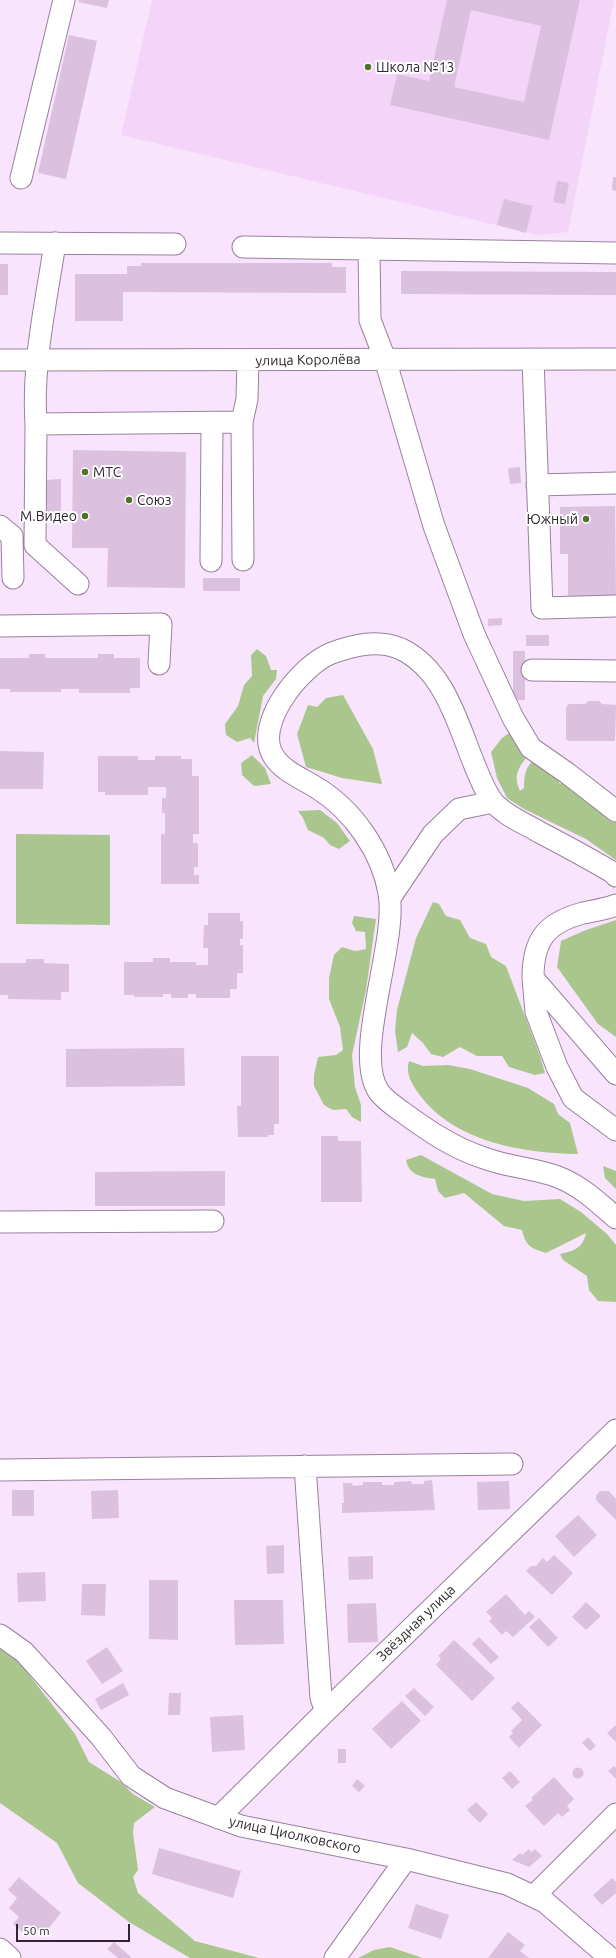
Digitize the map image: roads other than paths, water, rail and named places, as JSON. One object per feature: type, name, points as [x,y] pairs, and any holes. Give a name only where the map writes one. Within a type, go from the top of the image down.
[{"type":"street","points":[[21,178],[64,0]]},
{"type":"street","points":[[0,243],[175,244]]},
{"type":"street","points":[[55,243],[37,359],[34,398],[36,424],[35,545],[78,584]]},
{"type":"street","points":[[243,246],[616,253]]},
{"type":"street","points":[[369,249],[370,320],[385,359],[434,526],[474,634],[513,718],[531,748],[567,773],[616,811]]},
{"type":"street","points":[[533,359],[542,608],[616,606]]},
{"type":"street","name":"улица Королёва","points":[[0,360],[616,359]]},
{"type":"street","points":[[243,560],[242,422],[247,399],[248,360]]},
{"type":"street","points":[[36,424],[242,422]]},
{"type":"street","points":[[210,561],[212,423]]},
{"type":"street","points":[[537,485],[616,483]]},
{"type":"street","points":[[0,526],[12,536],[13,578]]},
{"type":"street","points":[[0,626],[161,624],[159,664]]},
{"type":"street","points":[[616,876],[509,815],[493,802],[479,777],[444,692],[424,665],[402,650],[381,643],[351,646],[327,654],[310,667],[290,688],[281,701],[272,721],[268,736],[273,756],[296,777],[332,799],[352,820],[372,845],[385,874],[390,898],[388,932],[370,1050],[370,1072],[379,1093],[401,1111],[445,1141],[485,1159],[556,1176],[577,1186],[616,1218]]},
{"type":"street","points":[[532,670],[616,671]]},
{"type":"street","points":[[390,898],[433,834],[459,809],[493,802]]},
{"type":"street","points":[[616,905],[577,915],[558,924],[541,936],[533,957],[532,978],[536,1012],[557,1067],[573,1098],[616,1130]]},
{"type":"street","points":[[532,978],[545,995],[577,1028],[616,1074]]},
{"type":"street","points":[[0,1222],[213,1221]]},
{"type":"street","name":"Звёздная улица","points":[[218,1818],[326,1711],[616,1430]]},
{"type":"street","points":[[0,1470],[512,1464]]},
{"type":"street","points":[[305,1466],[321,1698],[326,1711]]},
{"type":"street","name":"улица Циолковского","points":[[0,1635],[24,1652],[101,1737],[131,1776],[165,1798],[242,1826],[406,1859],[507,1884],[545,1902],[610,1958]]},
{"type":"street","points":[[534,1896],[616,1814]]},
{"type":"street","points":[[335,1958],[406,1859]]},
{"type":"street","points":[[0,1949],[10,1958]]},
{"type":"place","name":"Школа №13","points":[[368,67]]},
{"type":"place","name":"МТС","points":[[85,472]]},
{"type":"place","name":"Союз","points":[[129,500]]},
{"type":"place","name":"М.Видео","points":[[85,516]]},
{"type":"place","name":"Южный","points":[[586,519]]}]
